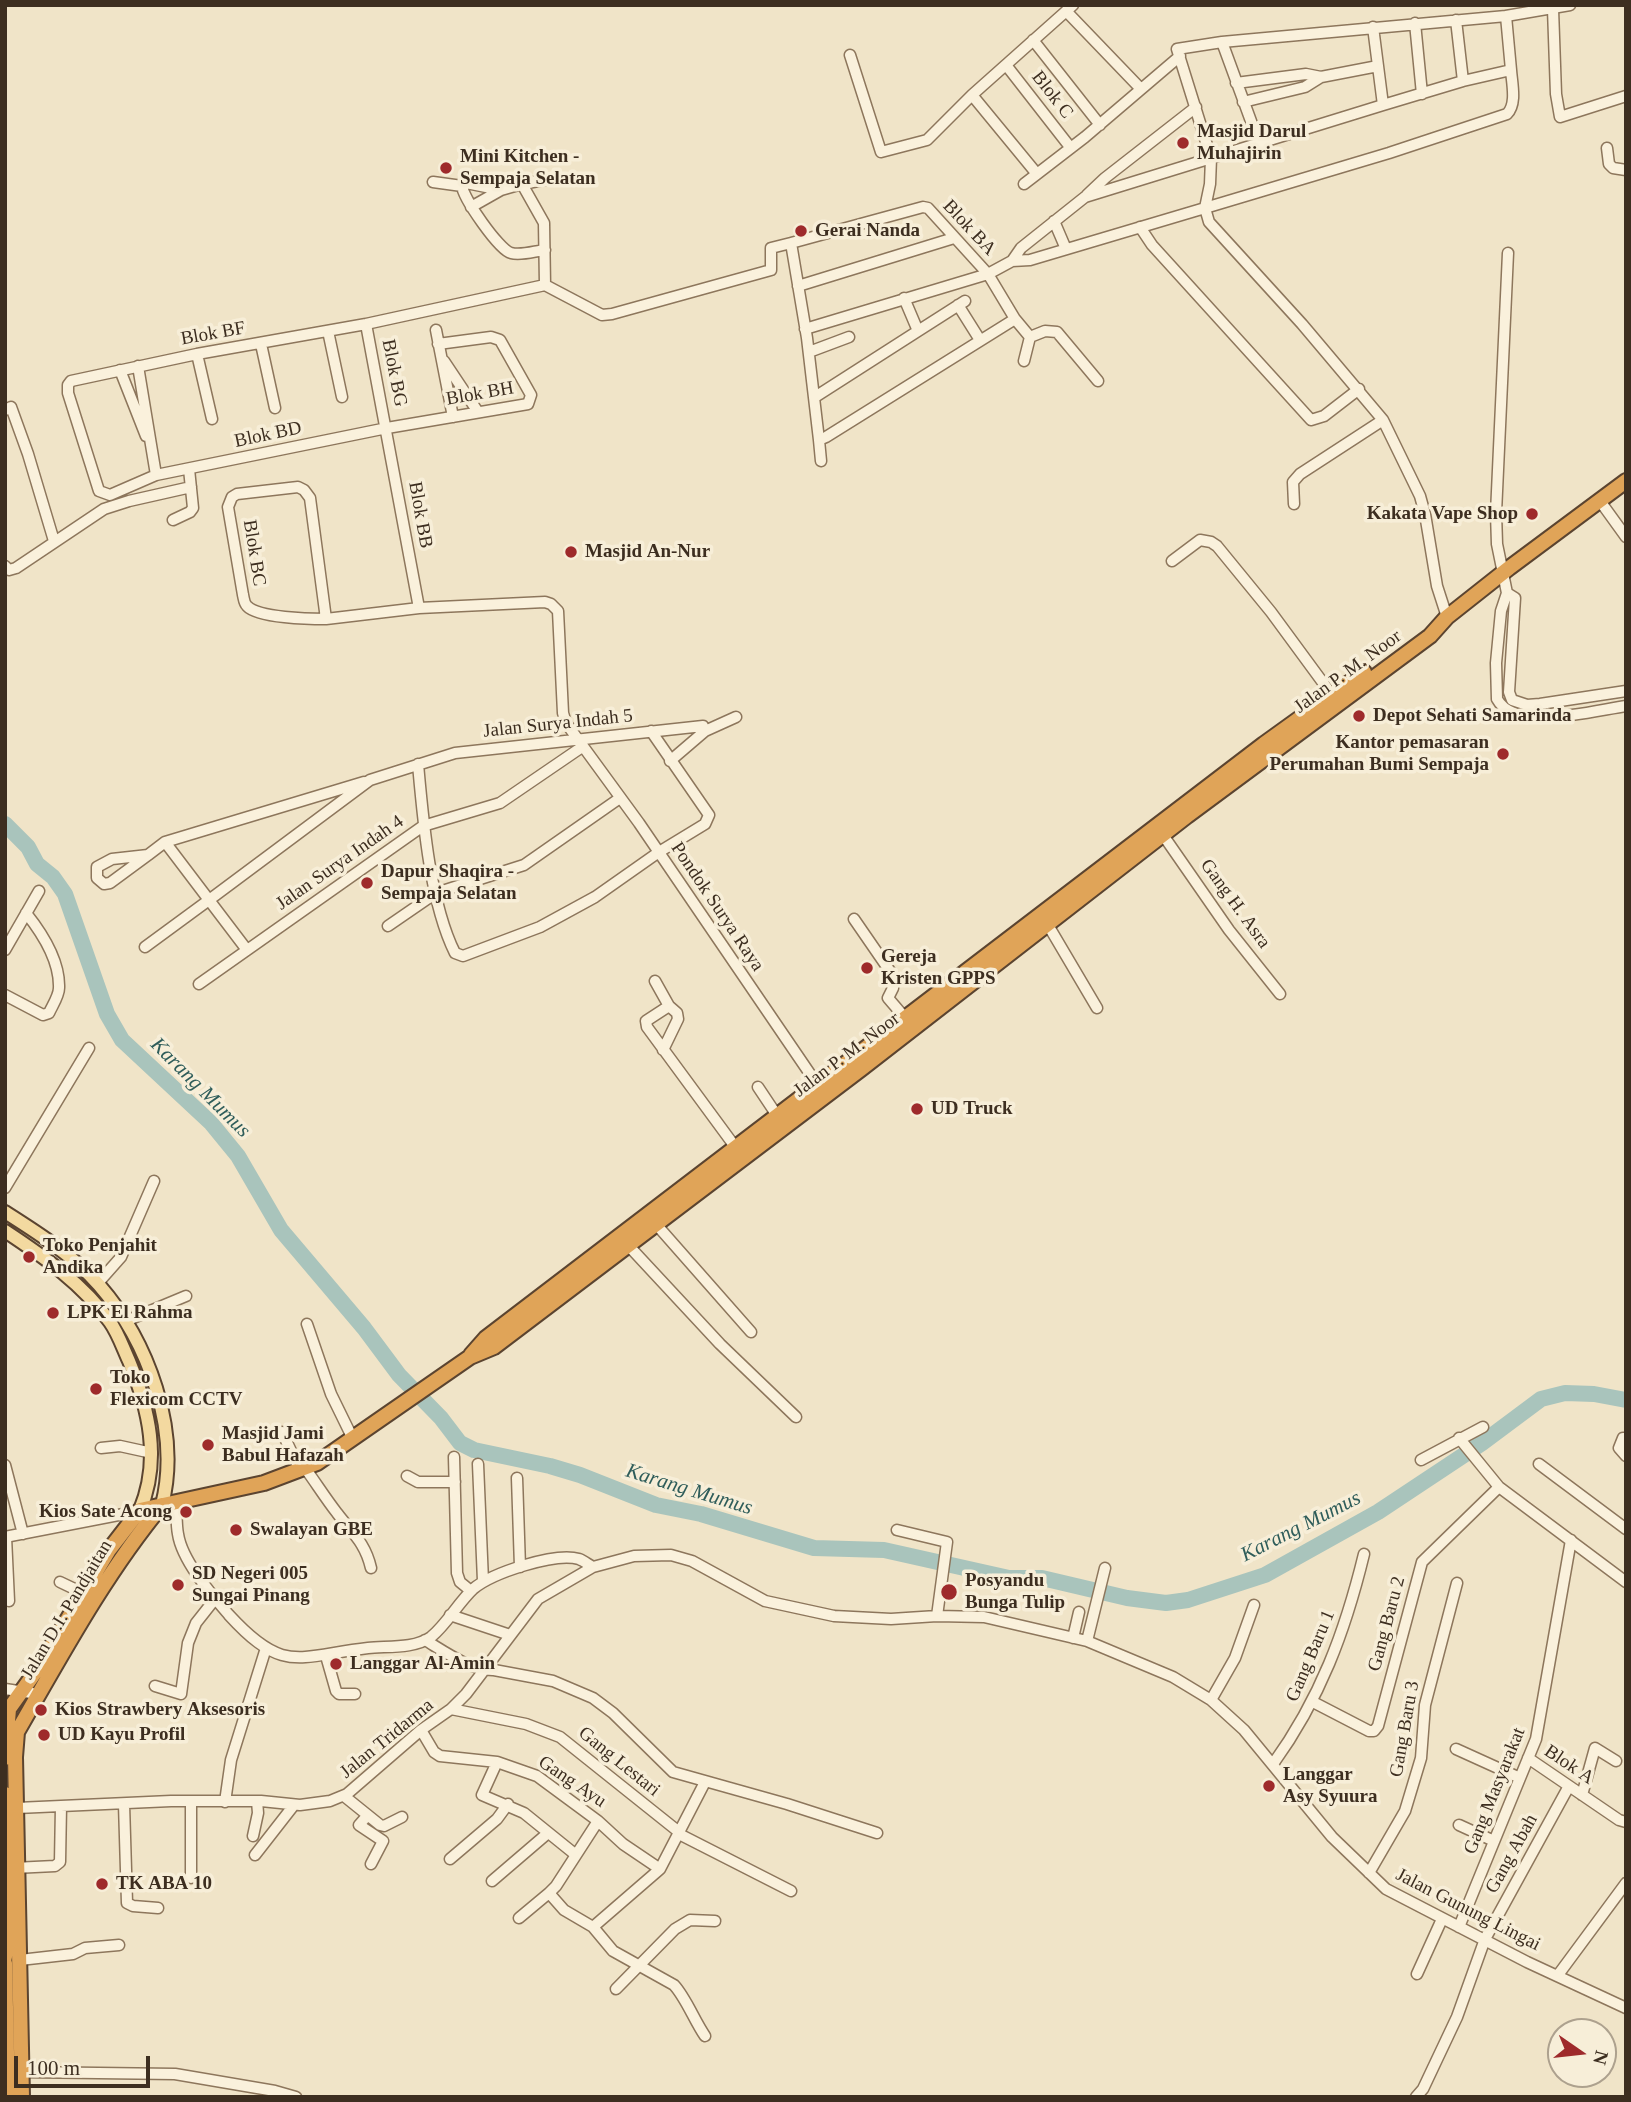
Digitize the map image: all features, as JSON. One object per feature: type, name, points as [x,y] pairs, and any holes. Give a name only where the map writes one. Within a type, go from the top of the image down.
[{"type":"highway","name":"Jalan P. M. Noor","points":[[140,1510],[264,1483],[324,1460],[470,1357],[494,1347],[627,1244],[736,1148],[778,1117],[822,1091],[906,1019],[1043,924],[1317,713],[1430,636],[1444,620],[1504,571],[1626,481]]},
{"type":"highway","name":"Jalan P. M. Noor","points":[[470,1357],[486,1338],[655,1219],[1163,835],[1317,713],[1332,695],[1430,624],[1444,620]]},
{"type":"highway","name":"Jalan D.I. Pandjaitan","points":[[22,2097],[10,1960],[6,1944],[17,1808],[15,1756],[18,1732],[132,1540],[169,1503]]},
{"type":"highway","name":"Jalan D.I. Pandjaitan","points":[[7,1709],[39,1667],[109,1550],[140,1510]]},
{"type":"highway","points":[[5,1758],[7,1709]]},
{"type":"highway","name":"Jalan D.I. Pandjaitan","points":[[5,1794],[6,1823],[13,1868],[10,1960],[5,1997],[8,2097]]},
{"type":"main road","points":[[5,1212],[52,1243],[98,1283],[126,1321],[149,1373],[161,1410],[166,1440],[169,1503]]},
{"type":"main road","name":"Jalan D.I. Pandjaitan","points":[[5,1231],[75,1283],[110,1322],[135,1376],[150,1432],[150,1484],[140,1510]]},
{"type":"street","points":[[1444,620],[1420,496],[1383,420],[1359,388],[1207,214],[1212,158],[1177,48],[1506,16],[1570,5]]},
{"type":"street","points":[[850,55],[881,152],[927,141],[972,95],[1070,8],[1141,89]]},
{"type":"street","points":[[1553,9],[1560,117],[1626,96]]},
{"type":"street","points":[[1012,261],[1030,260],[1207,214],[1507,114],[1513,105],[1506,16]]},
{"type":"street","points":[[1456,20],[1463,81]]},
{"type":"street","points":[[1415,23],[1422,94]]},
{"type":"street","points":[[1373,27],[1383,105]]},
{"type":"street","points":[[1033,40],[1100,125]]},
{"type":"street","points":[[1222,42],[1259,143]]},
{"type":"street","points":[[1024,184],[1100,125],[1180,56]]},
{"type":"street","name":"Blok C","points":[[1006,65],[1070,147]]},
{"type":"street","points":[[1236,83],[1306,75],[1321,77],[1378,66]]},
{"type":"street","points":[[1085,197],[1463,81],[1511,70]]},
{"type":"street","points":[[1243,102],[1304,87],[1321,77]]},
{"type":"street","points":[[972,95],[1037,174]]},
{"type":"street","points":[[807,342],[906,302],[992,281],[1021,248],[1196,107]]},
{"type":"street","points":[[1607,148],[1609,164],[1613,168],[1626,170]]},
{"type":"street","points":[[471,206],[501,190],[550,179]]},
{"type":"street","points":[[432,182],[462,186],[466,183],[501,190]]},
{"type":"street","points":[[522,184],[544,223],[545,285],[602,315],[771,270],[771,248],[791,243],[815,397],[821,461]]},
{"type":"street","points":[[462,186],[471,206],[505,251],[515,254],[545,250]]},
{"type":"street","name":"Blok BA","points":[[791,243],[923,207],[929,208],[992,281],[1015,319],[1030,337]]},
{"type":"street","points":[[1054,221],[1066,249]]},
{"type":"street","points":[[1142,231],[1311,420],[1324,416],[1359,388]]},
{"type":"street","points":[[798,286],[954,238]]},
{"type":"street","points":[[1508,253],[1496,513],[1497,544],[1507,593],[1502,603],[1497,699],[1528,717],[1626,706]]},
{"type":"street","name":"Blok BF","points":[[68,385],[71,381],[138,366],[366,324],[545,285]]},
{"type":"street","points":[[906,302],[918,331]]},
{"type":"street","points":[[815,397],[962,303],[980,340]]},
{"type":"street","points":[[819,440],[1015,319]]},
{"type":"street","name":"Blok BG","points":[[366,324],[387,428]]},
{"type":"street","points":[[436,330],[453,417]]},
{"type":"street","points":[[328,331],[342,397]]},
{"type":"street","points":[[1024,360],[1030,337],[1045,331],[1057,332],[1098,381]]},
{"type":"street","name":"Blok BH","points":[[387,428],[528,404],[530,401],[531,395],[503,342],[491,337],[439,344]]},
{"type":"street","points":[[807,342],[849,337]]},
{"type":"street","points":[[261,344],[275,408]]},
{"type":"street","points":[[197,354],[212,419]]},
{"type":"street","points":[[441,356],[478,412]]},
{"type":"street","points":[[138,366],[156,475]]},
{"type":"street","points":[[120,370],[149,443]]},
{"type":"street","name":"Blok BD","points":[[68,385],[68,393],[102,493],[110,495],[156,475],[387,428]]},
{"type":"street","points":[[5,410],[11,407],[54,541]]},
{"type":"street","points":[[1294,504],[1292,489],[1296,478],[1383,420]]},
{"type":"street","name":"Blok BB","points":[[387,428],[419,608]]},
{"type":"street","points":[[173,520],[193,508],[189,469]]},
{"type":"street","name":"Blok BC","points":[[326,619],[310,498],[304,490],[298,487],[237,494],[232,497],[228,507],[243,596],[248,608],[254,611],[302,619],[326,619],[419,608],[545,602],[554,606],[558,611],[563,713],[566,723],[580,744]]},
{"type":"street","points":[[5,566],[9,570],[16,568],[104,509],[129,501],[191,493]]},
{"type":"street","points":[[1600,501],[1626,537]]},
{"type":"street","points":[[1172,561],[1200,540],[1211,541],[1217,546],[1271,612],[1332,695]]},
{"type":"street","points":[[1507,593],[1515,598],[1510,705]]},
{"type":"street","points":[[1510,705],[1540,704],[1626,691]]},
{"type":"street","points":[[670,761],[705,731],[736,718]]},
{"type":"street","name":"Jalan Surya Indah 5","points":[[165,842],[455,753],[580,744],[651,731],[701,726],[705,731]]},
{"type":"street","points":[[418,764],[423,826],[436,893],[451,945],[455,953],[463,956],[540,927],[595,897],[659,852],[705,824],[709,815],[651,731]]},
{"type":"street","name":"Pondok Surya Raya","points":[[580,744],[659,852],[822,1091]]},
{"type":"street","name":"Jalan Surya Indah 4","points":[[199,984],[423,826],[500,803],[580,744]]},
{"type":"street","name":"Jalan Surya Indah 5","points":[[145,947],[370,780]]},
{"type":"street","points":[[388,926],[436,893],[524,864],[620,798]]},
{"type":"street","name":"Gang H. Asra","points":[[1163,835],[1229,930],[1280,994]]},
{"type":"street","points":[[148,855],[103,862],[97,867],[97,878],[104,884],[110,883],[148,855],[165,842],[247,950]]},
{"type":"street","points":[[5,950],[39,891]]},
{"type":"street","points":[[5,995],[43,1015],[49,1013],[60,987],[53,957],[41,932],[26,913]]},
{"type":"street","points":[[853,919],[894,977],[894,985],[888,998],[906,1019]]},
{"type":"street","points":[[1043,924],[1097,1008]]},
{"type":"street","points":[[655,981],[677,1013],[678,1019],[663,1050]]},
{"type":"street","points":[[670,1006],[646,1021],[647,1027],[736,1148]]},
{"type":"street","points":[[5,1188],[89,1048]]},
{"type":"street","points":[[758,1087],[778,1117]]},
{"type":"street","points":[[98,1283],[121,1257],[154,1181]]},
{"type":"street","points":[[655,1219],[751,1332]]},
{"type":"street","points":[[627,1244],[719,1344],[796,1418]]},
{"type":"street","points":[[126,1321],[186,1296]]},
{"type":"street","points":[[307,1324],[331,1394],[353,1439]]},
{"type":"street","points":[[1421,1460],[1483,1427]]},
{"type":"street","points":[[282,1432],[303,1469],[368,1552],[372,1568]]},
{"type":"street","points":[[1626,1438],[1623,1438],[1619,1448],[1626,1456]]},
{"type":"street","points":[[1461,1440],[1499,1487],[1626,1582]]},
{"type":"street","points":[[101,1448],[120,1446],[152,1453]]},
{"type":"street","points":[[454,1457],[457,1573],[460,1582],[471,1591]]},
{"type":"street","points":[[478,1464],[483,1581]]},
{"type":"street","points":[[1539,1464],[1626,1529]]},
{"type":"street","points":[[5,1465],[23,1534]]},
{"type":"street","points":[[407,1476],[418,1482],[455,1482]]},
{"type":"street","points":[[517,1478],[520,1567]]},
{"type":"street","name":"Gang Baru 2","points":[[1313,1702],[1369,1731],[1374,1731],[1378,1726],[1422,1562],[1499,1487]]},
{"type":"street","points":[[169,1503],[188,1559],[215,1599],[244,1632],[266,1648],[290,1658],[326,1656],[425,1640],[440,1628],[471,1591],[483,1581],[520,1567],[579,1556],[593,1567]]},
{"type":"street","points":[[9,1601],[6,1537],[140,1510]]},
{"type":"street","points":[[897,1530],[945,1540],[948,1543],[941,1572],[937,1616]]},
{"type":"street","name":"Gang Masyarakat","points":[[1459,1927],[1539,1727],[1550,1650],[1571,1541]]},
{"type":"street","name":"Gang Baru 1","points":[[1273,1764],[1313,1702],[1340,1636],[1364,1554]]},
{"type":"street","name":"Jalan Gunung Lingai","points":[[593,1567],[634,1556],[671,1555],[692,1561],[765,1601],[834,1616],[891,1619],[984,1617],[1087,1642],[1173,1677],[1211,1700],[1244,1730],[1332,1837],[1386,1889],[1527,1962],[1626,2008]]},
{"type":"street","name":"Jalan Tridarma","points":[[17,1808],[257,1801],[294,1805],[316,1804],[344,1796],[371,1776],[421,1730],[451,1709],[484,1671],[538,1599],[593,1567]]},
{"type":"street","points":[[1087,1642],[1105,1571]]},
{"type":"street","points":[[60,1582],[83,1593]]},
{"type":"street","name":"Gang Baru 3","points":[[1369,1873],[1405,1811],[1421,1758],[1425,1705],[1458,1583]]},
{"type":"street","points":[[155,1686],[181,1694],[185,1653],[191,1632],[215,1599]]},
{"type":"street","points":[[1211,1700],[1235,1658],[1254,1605]]},
{"type":"street","points":[[1073,1638],[1079,1612]]},
{"type":"street","points":[[450,1615],[510,1635]]},
{"type":"street","points":[[425,1640],[450,1656],[484,1671],[494,1670],[553,1681],[593,1699],[613,1713],[673,1772],[877,1833]]},
{"type":"street","points":[[225,1802],[231,1760],[266,1648]]},
{"type":"street","points":[[326,1656],[335,1691],[339,1694],[355,1694]]},
{"type":"street","points":[[5,1689],[38,1695]]},
{"type":"street","points":[[7,1709],[29,1712]]},
{"type":"street","name":"Gang Lestari","points":[[451,1709],[526,1724],[564,1739],[679,1833],[791,1891]]},
{"type":"street","name":"Gang Ayu","points":[[421,1730],[433,1752],[440,1756],[497,1762],[537,1776],[598,1821],[623,1844],[660,1869]]},
{"type":"street","points":[[1583,1795],[1595,1748],[1616,1761]]},
{"type":"street","points":[[1456,1749],[1520,1778]]},
{"type":"street","name":"Blok A","points":[[1528,1758],[1619,1820],[1626,1822]]},
{"type":"street","points":[[497,1762],[482,1795],[524,1813],[576,1854]]},
{"type":"street","points":[[593,1927],[660,1869],[705,1782]]},
{"type":"street","name":"Gang Abah","points":[[1416,2097],[1423,2089],[1457,2017],[1485,1939],[1569,1786]]},
{"type":"street","points":[[344,1796],[367,1816],[384,1826],[402,1817]]},
{"type":"street","points":[[253,1836],[258,1814],[257,1801]]},
{"type":"street","points":[[191,1802],[191,1878]]},
{"type":"street","points":[[124,1804],[127,1903],[158,1908]]},
{"type":"street","points":[[450,1859],[497,1819],[508,1804]]},
{"type":"street","points":[[256,1855],[294,1805]]},
{"type":"street","points":[[13,1868],[55,1866],[61,1859],[61,1806]]},
{"type":"street","points":[[367,1816],[359,1825],[383,1841],[370,1864]]},
{"type":"street","points":[[519,1918],[549,1893],[598,1821]]},
{"type":"street","points":[[1459,1825],[1494,1841]]},
{"type":"street","points":[[492,1881],[548,1832]]},
{"type":"street","points":[[1558,1975],[1626,1883]]},
{"type":"street","points":[[549,1893],[564,1910],[593,1927],[613,1951],[674,1985],[705,2036]]},
{"type":"street","points":[[616,1989],[685,1922],[702,1919],[715,1921]]},
{"type":"street","points":[[1417,1974],[1442,1919]]},
{"type":"street","points":[[10,1960],[44,1958],[72,1954],[85,1948],[118,1945]]},
{"type":"street","points":[[21,2071],[175,2074],[296,2097]]},
{"type":"waterway","name":"Karang Mumus","points":[[5,824],[28,847],[37,864],[53,877],[65,894],[107,1014],[122,1040],[211,1123],[238,1156],[281,1230],[364,1328],[399,1375],[441,1418],[460,1443],[474,1450],[550,1466],[656,1505],[701,1514],[814,1548],[884,1550],[1009,1578],[1042,1578],[1127,1598],[1166,1603],[1188,1600],[1265,1575],[1378,1512],[1482,1443],[1541,1399],[1565,1393],[1594,1394],[1626,1400]]},
{"type":"place","name":"Masjid Darul Muhajirin","points":[[1183,143]]},
{"type":"place","name":"Mini Kitchen - Sempaja Selatan","points":[[446,168]]},
{"type":"place","name":"Gerai Nanda","points":[[801,231]]},
{"type":"place","name":"Kakata Vape Shop","points":[[1532,514]]},
{"type":"place","name":"Masjid An-Nur","points":[[571,552]]},
{"type":"place","name":"Depot Sehati Samarinda","points":[[1359,716]]},
{"type":"place","name":"Kantor pemasaran Perumahan Bumi Sempaja","points":[[1503,754]]},
{"type":"place","name":"Dapur Shaqira - Sempaja Selatan","points":[[367,883]]},
{"type":"place","name":"Gereja Kristen GPPS","points":[[867,968]]},
{"type":"place","name":"UD Truck","points":[[917,1109]]},
{"type":"place","name":"Toko Penjahit Andika","points":[[29,1257]]},
{"type":"place","name":"LPK El Rahma","points":[[53,1313]]},
{"type":"place","name":"Toko Flexicom CCTV","points":[[96,1389]]},
{"type":"place","name":"Masjid Jami Babul Hafazah","points":[[208,1445]]},
{"type":"place","name":"Kios Sate Acong","points":[[186,1512]]},
{"type":"place","name":"Swalayan GBE","points":[[236,1530]]},
{"type":"place","name":"SD Negeri 005 Sungai Pinang","points":[[178,1585]]},
{"type":"place","name":"Posyandu Bunga Tulip","points":[[949,1592]]},
{"type":"place","name":"Langgar Al-Amin","points":[[336,1664]]},
{"type":"place","name":"Kios Strawbery Aksesoris","points":[[41,1710]]},
{"type":"place","name":"UD Kayu Profil","points":[[44,1735]]},
{"type":"place","name":"Langgar Asy Syuura","points":[[1269,1786]]},
{"type":"place","name":"TK ABA 10","points":[[102,1884]]}]
